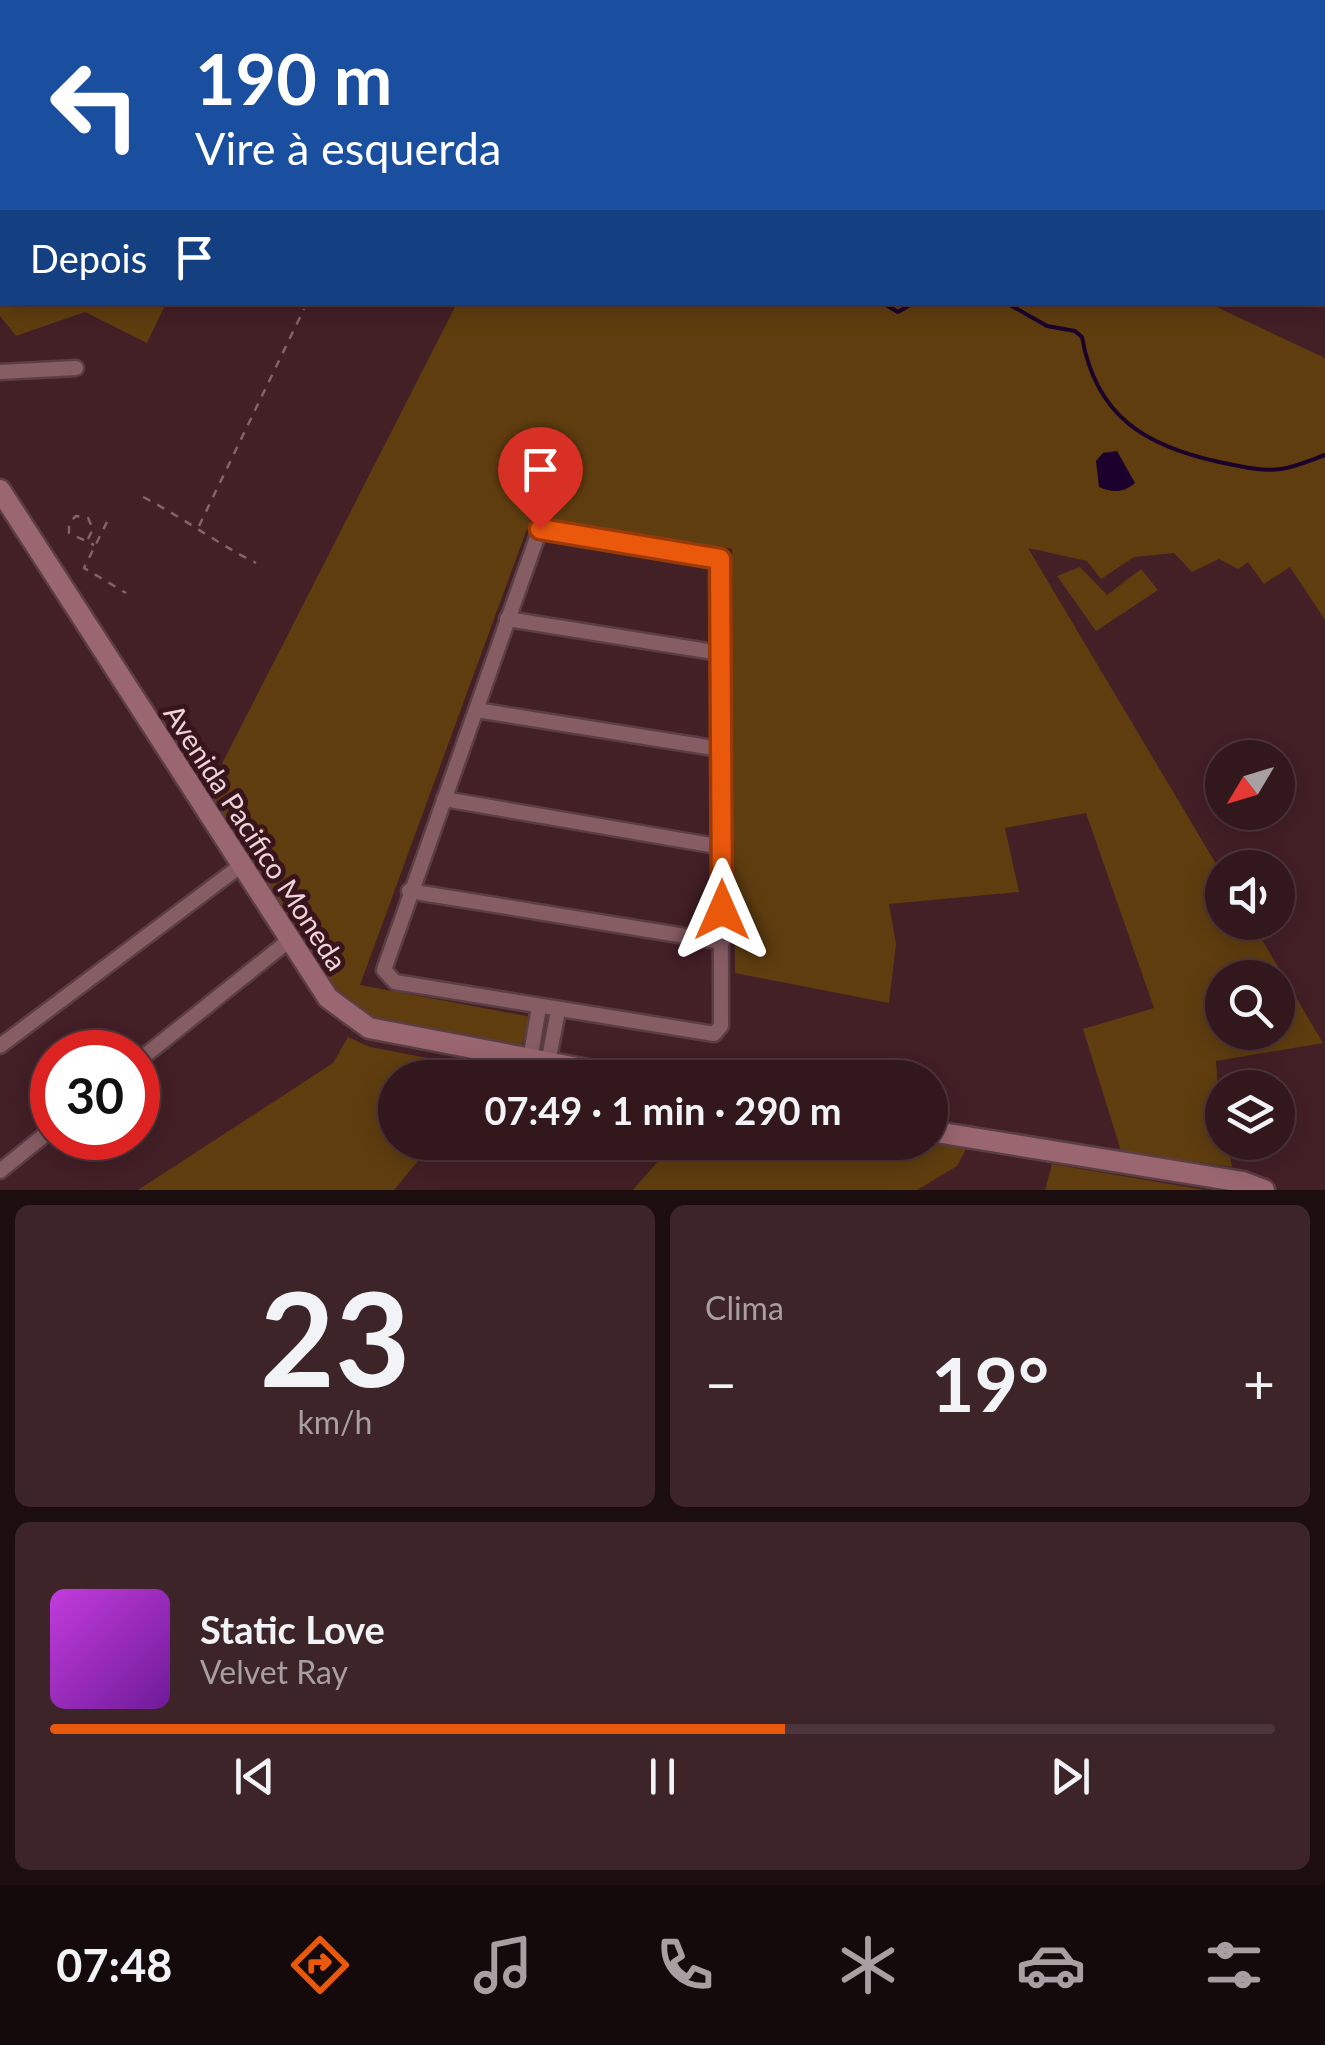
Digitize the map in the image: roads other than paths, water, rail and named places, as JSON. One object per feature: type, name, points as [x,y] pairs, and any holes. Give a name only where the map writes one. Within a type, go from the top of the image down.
[{"type":"street","points":[[0,372],[76,368]]},
{"type":"street","name":"Avenida Pacifico Moneda","points":[[0,490],[287,942],[328,998],[369,1028],[534,1060]]},
{"type":"street","points":[[540,529],[720,559],[722,1026],[714,1034],[390,980],[384,970],[385,958],[507,619],[540,529]]},
{"type":"street","points":[[507,619],[720,653]]},
{"type":"street","points":[[476,710],[720,749]]},
{"type":"street","points":[[444,798],[722,847]]},
{"type":"street","points":[[0,1046],[239,866]]},
{"type":"street","points":[[409,890],[722,942]]},
{"type":"street","points":[[160,1043],[287,942]]},
{"type":"street","points":[[539,1007],[539,1060]]},
{"type":"street","points":[[539,1060],[558,1010]]},
{"type":"street","points":[[948,1134],[1244,1182],[1264,1190]]},
{"type":"street","points":[[0,1171],[30,1147]]},
{"type":"waterway","points":[[886,305],[898,312],[910,305]]},
{"type":"waterway","points":[[1010,305],[1047,326],[1075,331],[1082,337],[1099,388],[1128,424],[1147,437],[1193,455],[1266,470],[1292,467],[1325,455]]}]
